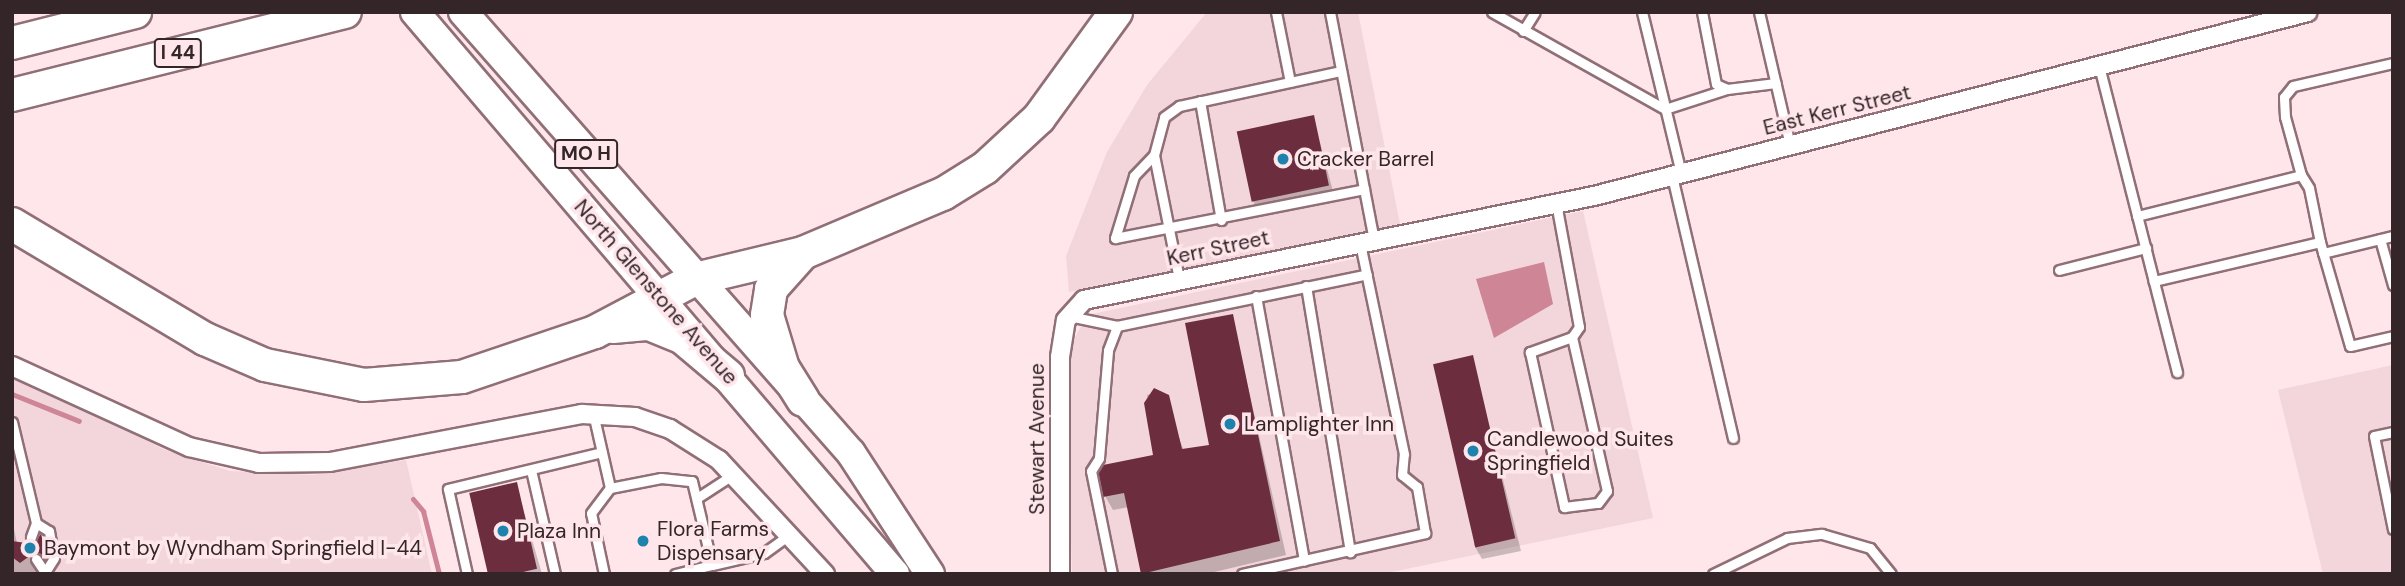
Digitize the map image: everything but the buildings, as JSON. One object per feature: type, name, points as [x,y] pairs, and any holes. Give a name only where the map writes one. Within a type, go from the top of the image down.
[{"type":"highway","name":"I 44","points":[[12,43],[135,12]]},
{"type":"highway","name":"I 44","points":[[12,94],[345,12]]},
{"type":"highway","points":[[12,225],[205,339],[314,378],[376,385],[438,382],[595,331],[663,299],[695,279],[803,253],[923,205],[985,168],[1056,99],[1116,12]]},
{"type":"highway","points":[[803,253],[771,289],[767,315],[783,368],[803,400]]},
{"type":"highway","points":[[595,331],[649,324],[683,338],[728,376]]},
{"type":"main road","name":"North Glenstone Avenue","points":[[415,12],[663,299],[895,574]]},
{"type":"main road","name":"North Glenstone Avenue","points":[[470,20],[695,279],[851,453],[930,574]]},
{"type":"street","name":"East Kerr Street","points":[[1367,241],[1556,203],[1677,174],[2308,12]]},
{"type":"street","name":"Kerr Street","points":[[1071,312],[1179,279],[1367,241]]},
{"type":"street","name":"Stewart Avenue","points":[[1060,574],[1057,388],[1071,312]]},
{"type":"street","points":[[12,366],[40,373],[172,439],[236,459],[330,462],[593,413],[670,429],[734,474],[822,573]]},
{"type":"lane","points":[[1276,12],[1290,82]]},
{"type":"lane","points":[[1241,574],[1419,539],[1426,528],[1417,487],[1402,475],[1404,454],[1367,274],[1364,189],[1330,12]]},
{"type":"lane","points":[[1492,12],[1665,108],[1727,89],[1776,83]]},
{"type":"lane","points":[[1523,31],[1535,12]]},
{"type":"lane","points":[[1642,12],[1665,108],[1733,438]]},
{"type":"lane","points":[[1702,12],[1716,84],[1727,89]]},
{"type":"lane","points":[[1759,12],[1790,145]]},
{"type":"lane","points":[[2393,63],[2292,86],[2284,97],[2285,117],[2350,346],[2393,336]]},
{"type":"lane","points":[[2099,66],[2177,372]]},
{"type":"lane","points":[[1179,279],[1154,155],[1164,117],[1200,102],[1341,71]]},
{"type":"lane","points":[[1200,102],[1221,220]]},
{"type":"lane","points":[[1154,155],[1134,176],[1115,239],[1169,232],[1364,189]]},
{"type":"lane","points":[[2137,216],[2301,175]]},
{"type":"lane","points":[[1556,203],[1578,327],[1572,337],[1530,352],[1564,507],[1598,503],[1607,491],[1572,337]]},
{"type":"lane","points":[[2323,253],[2393,236]]},
{"type":"lane","points":[[2380,239],[2393,285]]},
{"type":"lane","points":[[2154,281],[2320,242]]},
{"type":"lane","points":[[2059,270],[2146,248]]},
{"type":"lane","points":[[1071,312],[1117,327],[1367,274]]},
{"type":"lane","points":[[1306,286],[1350,552]]},
{"type":"lane","points":[[1256,296],[1304,561]]},
{"type":"lane","points":[[1112,574],[1091,471],[1099,458],[1108,350],[1117,327]]},
{"type":"lane","points":[[593,413],[610,488]]},
{"type":"lane","points":[[12,422],[36,523],[31,537]]},
{"type":"lane","points":[[2393,432],[2374,436],[2393,529]]},
{"type":"lane","points":[[467,574],[448,489],[602,452]]},
{"type":"lane","points":[[531,470],[555,574]]},
{"type":"lane","points":[[697,498],[734,474]]},
{"type":"lane","points":[[604,574],[591,513],[610,488],[661,478],[692,481],[712,565]]},
{"type":"lane","points":[[36,523],[49,531],[54,558],[46,572],[36,559]]},
{"type":"lane","points":[[1713,574],[1787,538],[1822,534],[1870,548],[1891,574]]},
{"type":"lane","points":[[675,574],[764,553],[789,535]]},
{"type":"shaded area","points":[[1207,12],[1358,12],[1400,224],[1069,292],[1066,256],[1107,152],[1147,85]]},
{"type":"shaded area","points":[[1583,211],[1653,518],[1382,574],[1072,574],[1067,395],[1073,341],[1087,315]]},
{"type":"shaded area","points":[[1544,262],[1553,304],[1494,338],[1476,279]]},
{"type":"shaded area","points":[[2393,365],[2393,574],[2323,574],[2278,390]]},
{"type":"shaded area","points":[[12,379],[57,394],[165,450],[230,471],[313,475],[406,460],[432,574],[12,574]]},
{"type":"waterway","points":[[12,394],[79,421]]},
{"type":"waterway","points":[[413,499],[423,511],[439,574]]},
{"type":"place","name":"Cracker Barrel","points":[[1283,159]]},
{"type":"place","name":"Lamplighter Inn","points":[[1230,424]]},
{"type":"place","name":"Candlewood Suites Springfield","points":[[1473,451]]},
{"type":"place","name":"Plaza Inn","points":[[503,531]]},
{"type":"place","name":"Flora Farms Dispensary","points":[[643,541]]},
{"type":"place","name":"Baymont by Wyndham Springfield I-44","points":[[30,548]]}]
